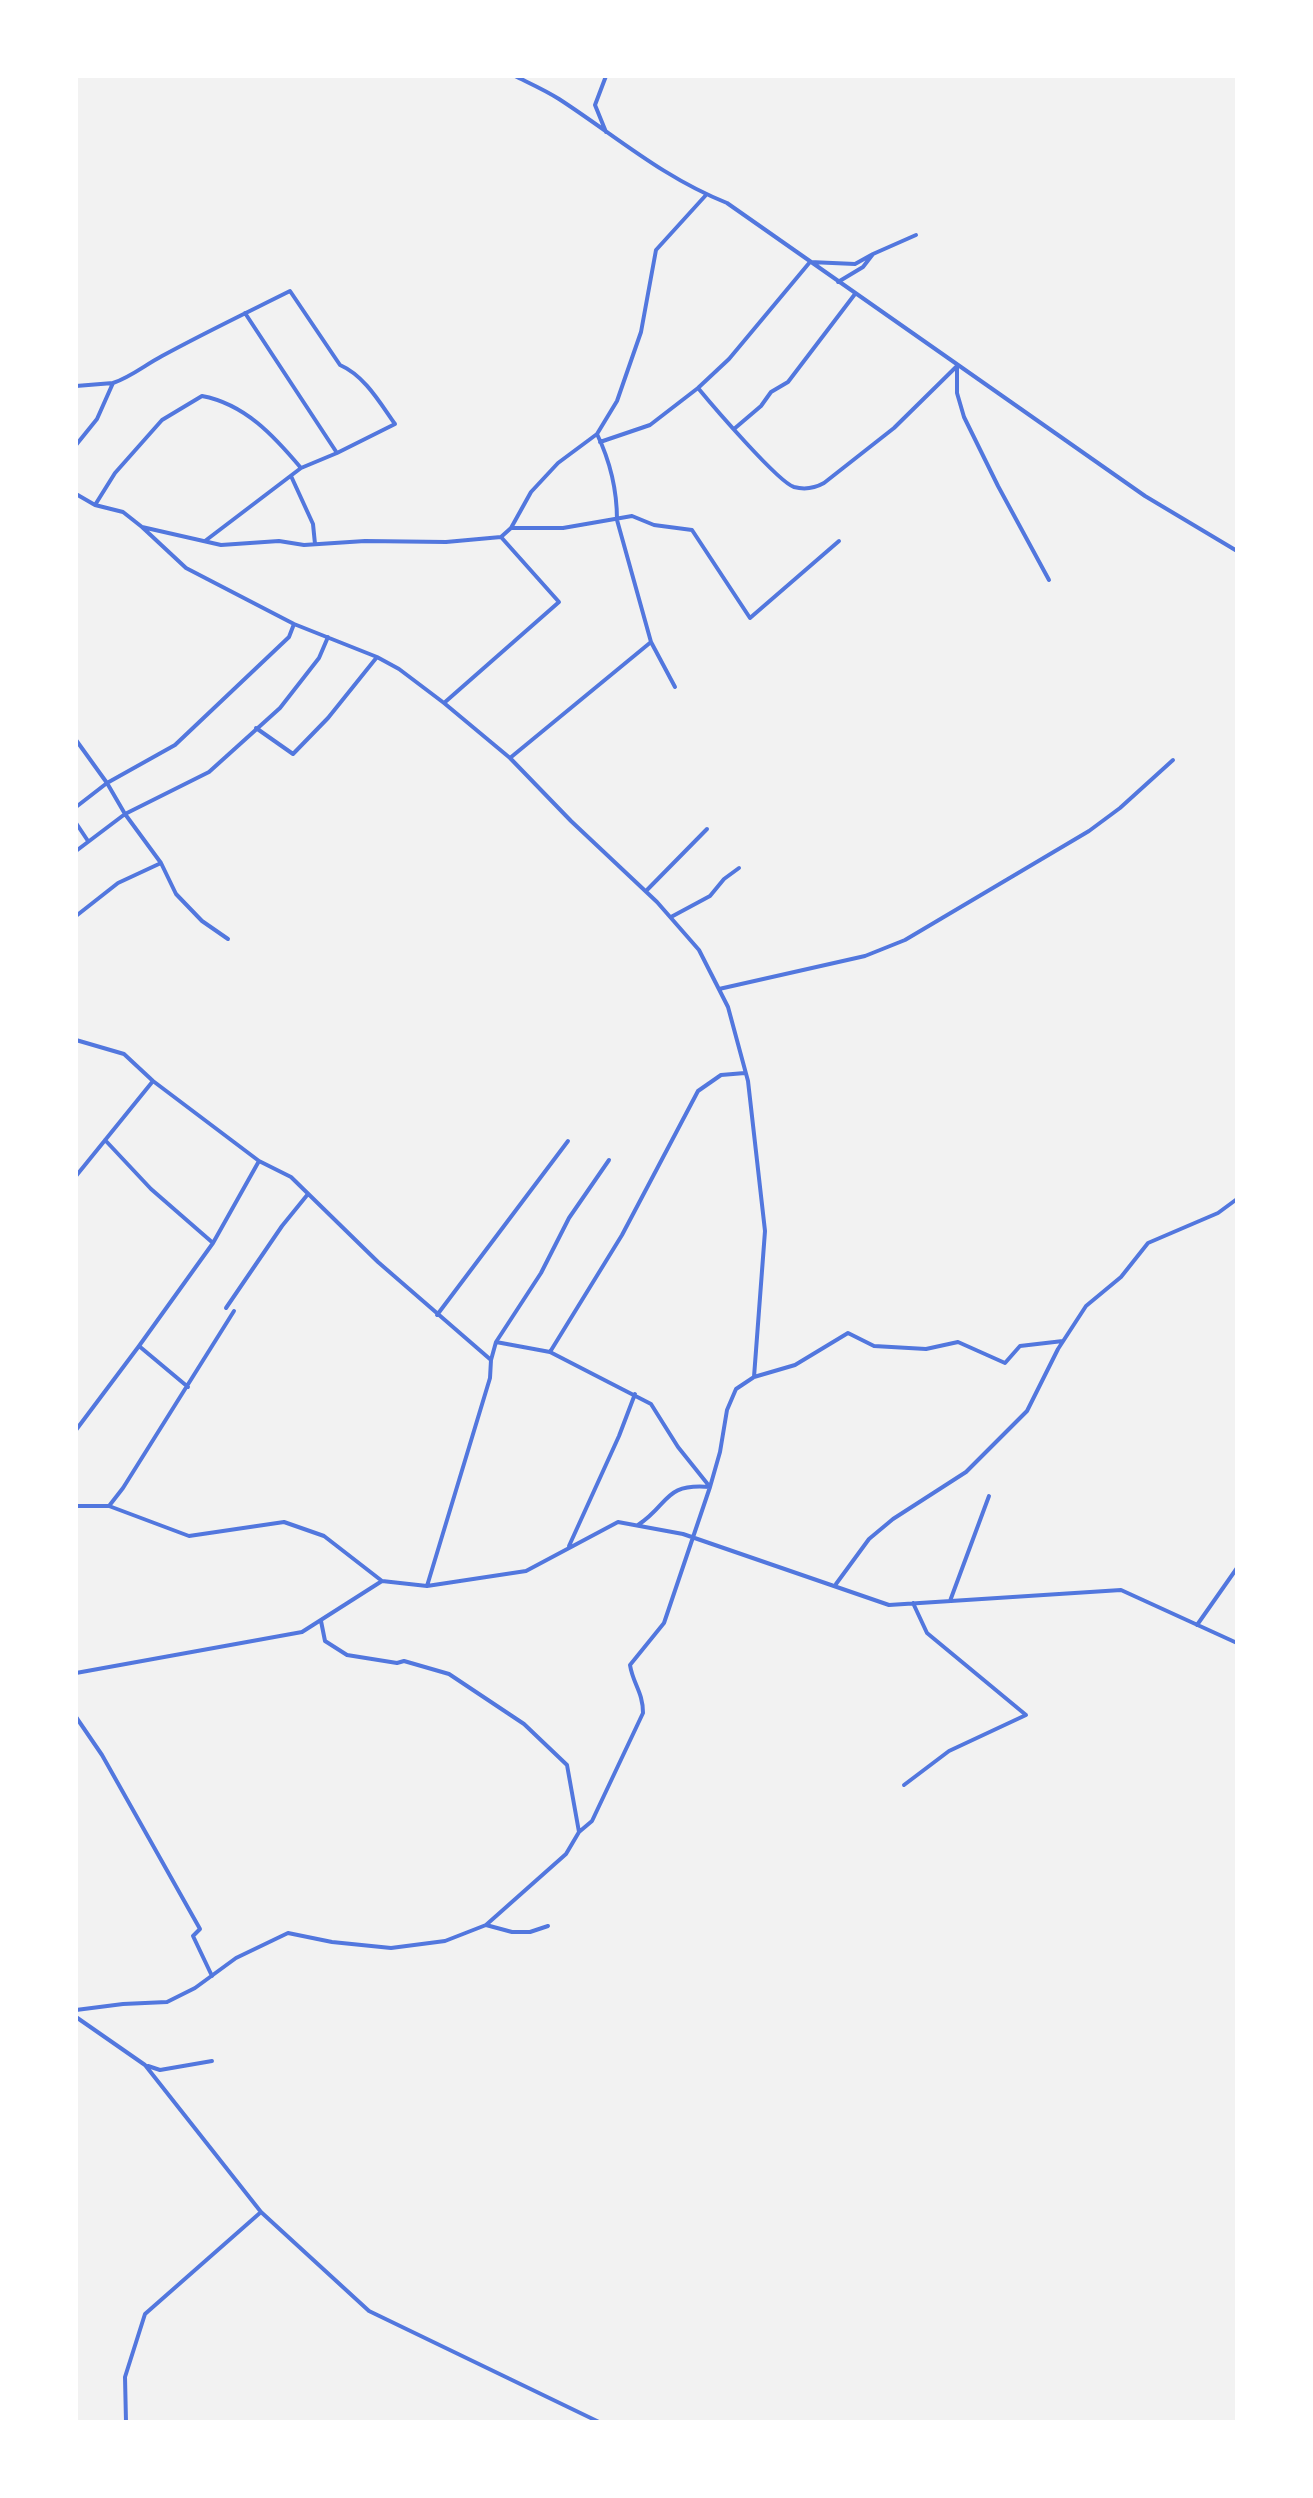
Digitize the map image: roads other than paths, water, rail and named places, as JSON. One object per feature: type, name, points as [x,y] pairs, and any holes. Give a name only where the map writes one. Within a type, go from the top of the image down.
[{"type":"street","points":[[515,76],[557,98],[690,189],[727,203],[1145,496],[1237,551]]},
{"type":"street","points":[[606,76],[595,105],[607,135]]},
{"type":"street","points":[[142,527],[221,545],[279,541],[315,544],[446,542],[501,537],[511,528],[531,492],[558,463],[597,434],[617,401],[641,332],[656,250],[706,195]]},
{"type":"street","points":[[810,262],[855,264],[916,235]]},
{"type":"street","points":[[838,282],[863,267],[873,254]]},
{"type":"street","points":[[600,442],[650,425],[698,388],[729,359],[810,262]]},
{"type":"street","points":[[76,386],[113,383],[290,291],[340,365],[366,384],[395,424],[301,468],[205,541]]},
{"type":"street","points":[[734,429],[761,406],[771,392],[788,382],[855,294]]},
{"type":"street","points":[[245,313],[337,453]]},
{"type":"street","points":[[698,388],[734,429],[792,486],[814,489],[894,428],[957,366]]},
{"type":"street","points":[[957,366],[957,393],[964,417],[1049,580]]},
{"type":"street","points":[[76,445],[97,419],[113,383]]},
{"type":"street","points":[[95,505],[115,473],[162,420],[202,396],[220,399],[270,431],[301,468]]},
{"type":"street","points":[[597,434],[612,472],[617,520],[651,642],[675,687]]},
{"type":"street","points":[[291,476],[313,524],[315,544]]},
{"type":"street","points":[[76,494],[95,505],[123,512],[186,568],[294,624],[399,669],[510,758],[646,891],[699,950],[728,1007],[746,1073],[765,1231],[754,1377]]},
{"type":"street","points":[[511,528],[563,528],[635,517],[654,525],[692,530],[750,618],[839,541]]},
{"type":"street","points":[[444,703],[559,602],[501,537]]},
{"type":"street","points":[[76,807],[107,783],[175,745],[289,637],[294,624]]},
{"type":"street","points":[[76,851],[125,814],[209,772],[280,708],[319,658],[328,637]]},
{"type":"street","points":[[510,758],[651,642]]},
{"type":"street","points":[[256,728],[293,754],[328,718],[377,657]]},
{"type":"street","points":[[76,740],[161,863],[176,894],[202,921],[228,939]]},
{"type":"street","points":[[719,989],[865,956],[905,940],[1089,831],[1120,808],[1173,760]]},
{"type":"street","points":[[76,823],[88,841]]},
{"type":"street","points":[[646,891],[707,829]]},
{"type":"street","points":[[76,916],[118,883],[161,863]]},
{"type":"street","points":[[671,917],[710,896],[724,879],[739,868]]},
{"type":"street","points":[[76,1040],[124,1054],[153,1081],[259,1161],[291,1177],[437,1315],[491,1360]]},
{"type":"street","points":[[550,1352],[622,1235],[698,1091],[721,1075],[746,1073]]},
{"type":"street","points":[[76,1176],[153,1081]]},
{"type":"street","points":[[105,1140],[151,1189],[213,1243]]},
{"type":"street","points":[[437,1315],[568,1141]]},
{"type":"street","points":[[427,1586],[490,1378],[496,1342],[541,1273],[569,1218],[609,1160]]},
{"type":"street","points":[[76,1430],[213,1243],[259,1161]]},
{"type":"street","points":[[226,1308],[282,1226],[308,1194]]},
{"type":"street","points":[[835,1585],[869,1539],[893,1519],[966,1472],[1027,1411],[1063,1341],[1086,1306],[1121,1277],[1148,1243],[1218,1213],[1237,1199]]},
{"type":"street","points":[[109,1506],[234,1311]]},
{"type":"street","points":[[76,2010],[167,2002],[195,1988],[236,1958],[288,1933],[332,1942],[391,1948],[445,1941],[486,1925],[566,1854],[579,1832],[592,1821],[643,1713],[643,1696],[631,1675],[630,1665],[664,1623],[710,1487],[727,1410],[736,1389],[754,1377],[795,1365],[848,1333],[874,1346],[926,1349],[958,1342],[1005,1363],[1020,1346],[1063,1341]]},
{"type":"street","points":[[496,1342],[550,1352],[651,1404],[678,1447],[710,1487]]},
{"type":"street","points":[[139,1346],[188,1387]]},
{"type":"street","points":[[568,1548],[635,1394]]},
{"type":"street","points":[[638,1525],[671,1493],[690,1485],[710,1487]]},
{"type":"street","points":[[950,1601],[989,1496]]},
{"type":"street","points":[[77,1508],[109,1506],[189,1536],[284,1522],[324,1536],[382,1581],[427,1586],[526,1571],[618,1522],[693,1538],[889,1605],[1121,1590],[1237,1643]]},
{"type":"street","points":[[1197,1625],[1237,1568]]},
{"type":"street","points":[[76,1673],[302,1632],[382,1581]]},
{"type":"street","points":[[904,1785],[949,1751],[1026,1715],[927,1633],[913,1603]]},
{"type":"street","points":[[320,1620],[325,1641],[347,1655],[397,1663],[404,1661],[449,1674],[524,1724],[567,1765],[579,1832]]},
{"type":"street","points":[[76,1717],[102,1755],[200,1929],[193,1936],[212,1976]]},
{"type":"street","points":[[486,1925],[512,1932],[530,1932],[548,1926]]},
{"type":"street","points":[[76,2017],[145,2065],[160,2070],[212,2061]]},
{"type":"street","points":[[145,2065],[261,2212],[369,2311],[598,2422]]},
{"type":"street","points":[[126,2422],[125,2377],[145,2314],[261,2212]]}]
